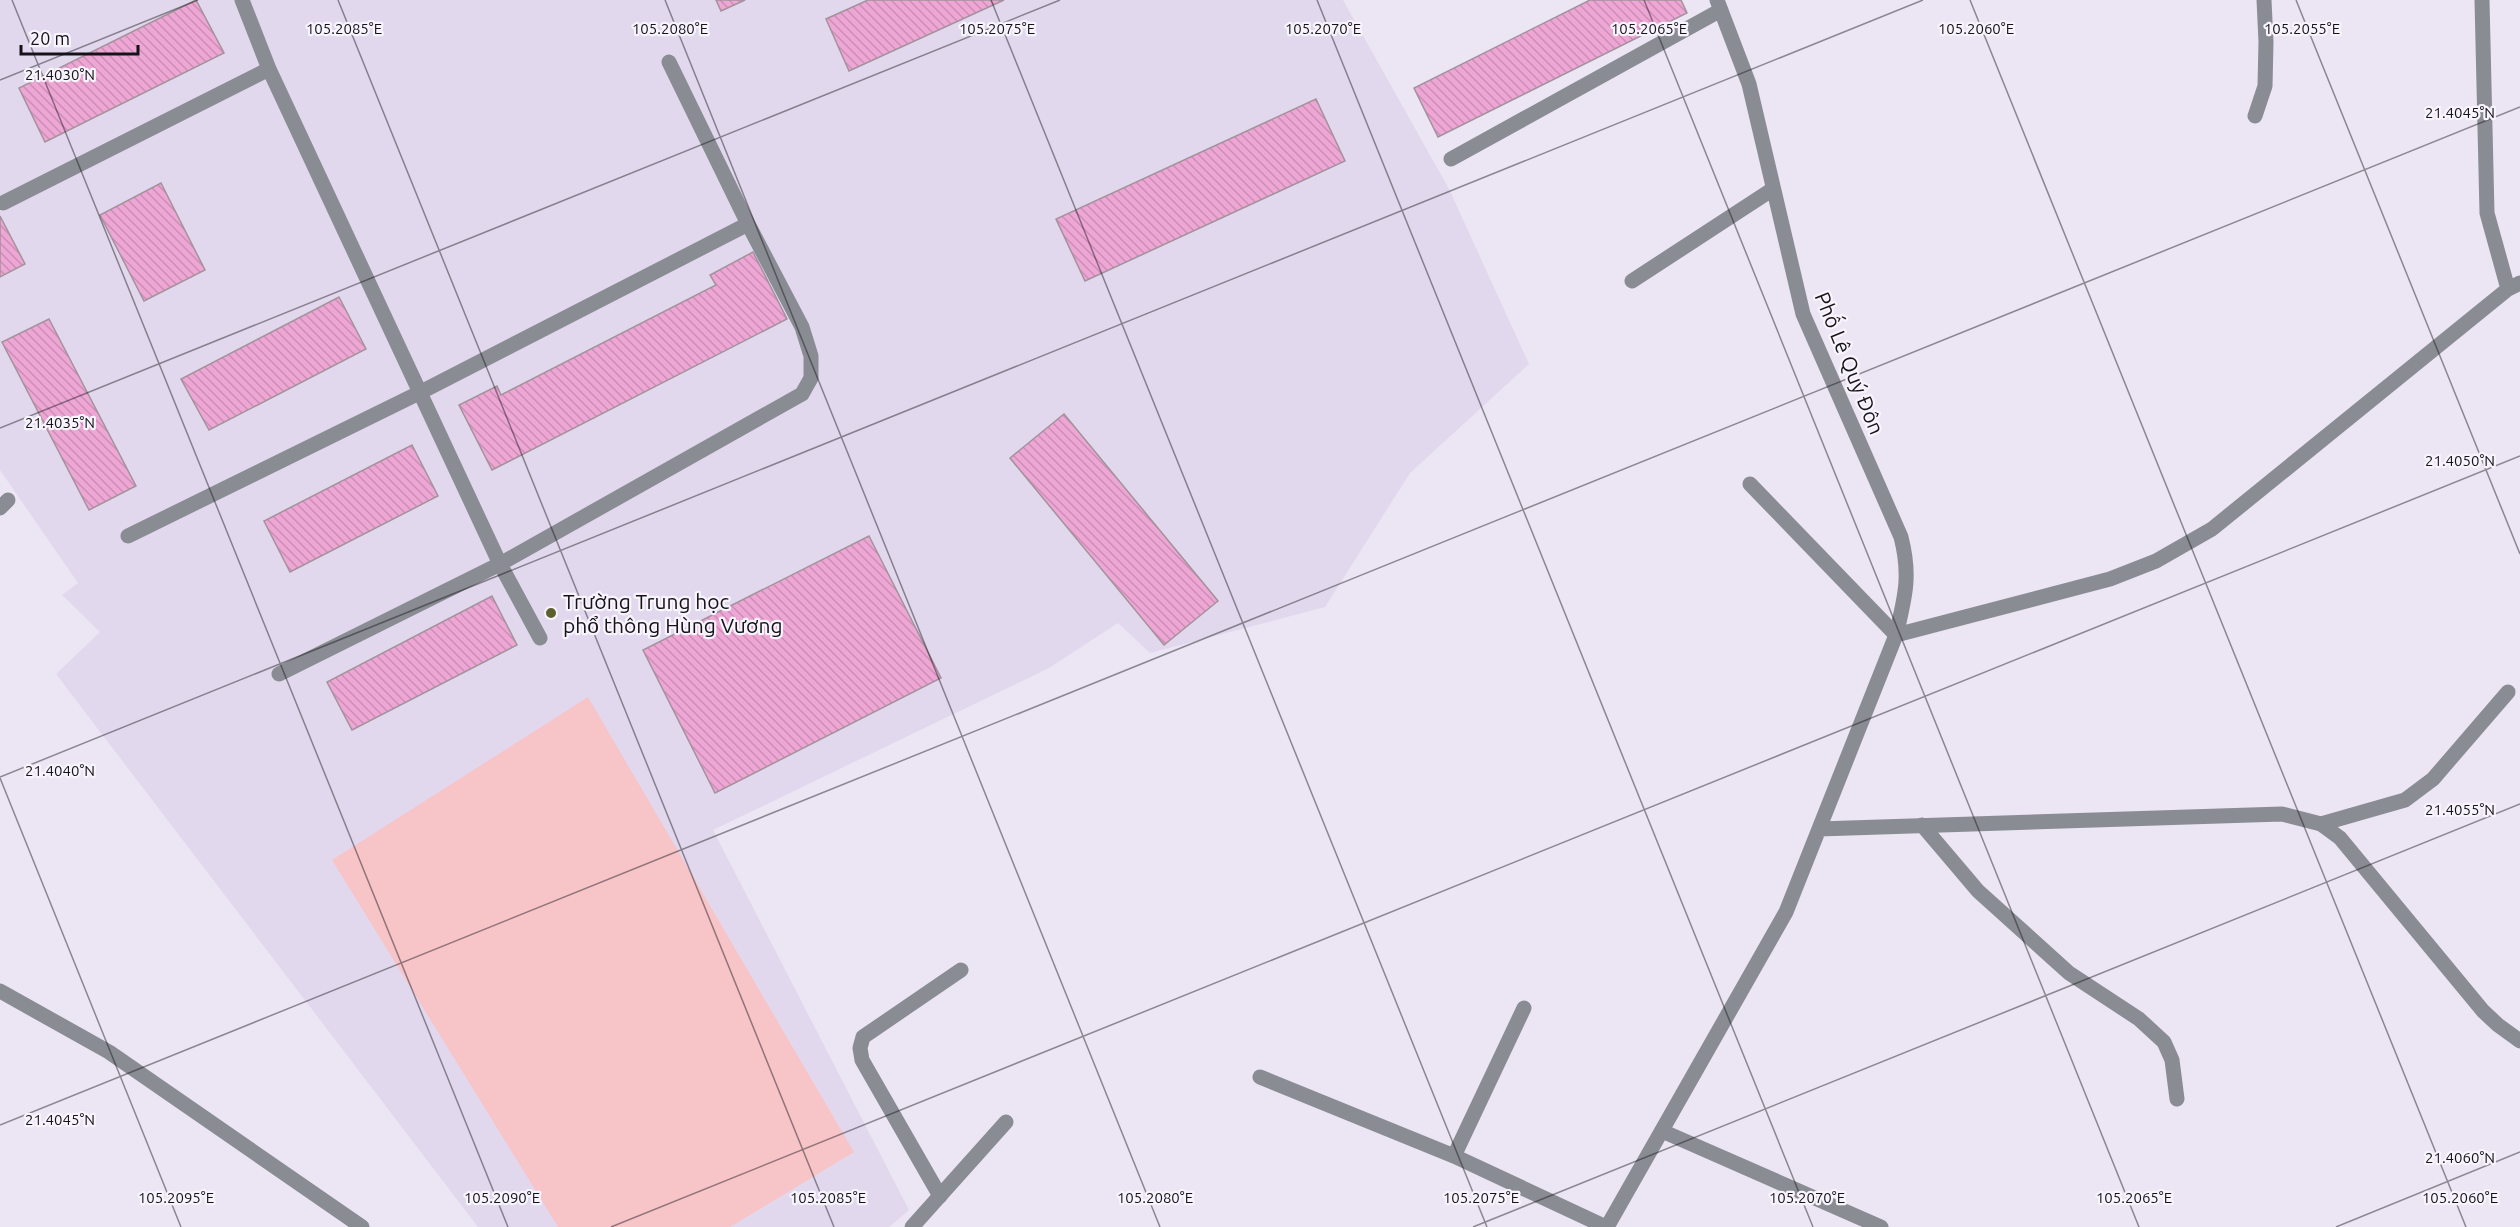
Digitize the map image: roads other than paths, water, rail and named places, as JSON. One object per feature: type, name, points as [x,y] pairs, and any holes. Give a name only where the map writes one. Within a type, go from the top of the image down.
[{"type":"street","points":[[242,0],[270,69],[500,564],[540,638]]},
{"type":"street","points":[[2255,116],[2265,86],[2264,0]]},
{"type":"street","points":[[1750,484],[1896,635],[2110,579],[2156,561],[2212,529],[2514,286],[2487,213],[2482,0]]},
{"type":"street","points":[[1450,159],[1719,5]]},
{"type":"street","name":"Phố Lê Quý Đôn","points":[[1607,1227],[1778,930],[1896,635],[1906,592],[1907,562],[1901,537],[1809,332],[1749,84],[1719,5]]},
{"type":"street","points":[[279,674],[500,564],[802,394],[811,378],[811,356],[802,327],[748,224],[669,62]]},
{"type":"street","points":[[3,203],[270,69]]},
{"type":"street","points":[[1632,281],[1773,189]]},
{"type":"street","points":[[128,536],[421,392],[748,224]]},
{"type":"street","points":[[2321,824],[2405,800],[2433,779],[2508,692]]},
{"type":"street","points":[[1819,829],[2282,814],[2321,824],[2340,838],[2484,1011],[2520,1041]]},
{"type":"street","points":[[1922,825],[1978,891],[2069,973],[2139,1019],[2164,1042],[2172,1060],[2177,1099]]},
{"type":"street","points":[[940,1196],[862,1060],[860,1048],[863,1037],[961,970]]},
{"type":"street","points":[[0,991],[109,1052],[362,1227]]},
{"type":"street","points":[[1454,1156],[1524,1008]]},
{"type":"street","points":[[1260,1077],[1454,1156],[1607,1227]]},
{"type":"street","points":[[912,1227],[1006,1122]]},
{"type":"street","points":[[1662,1131],[1881,1227]]},
{"type":"place","name":"Trường Trung học phổ thông Hùng Vương","points":[[551,613]]}]
